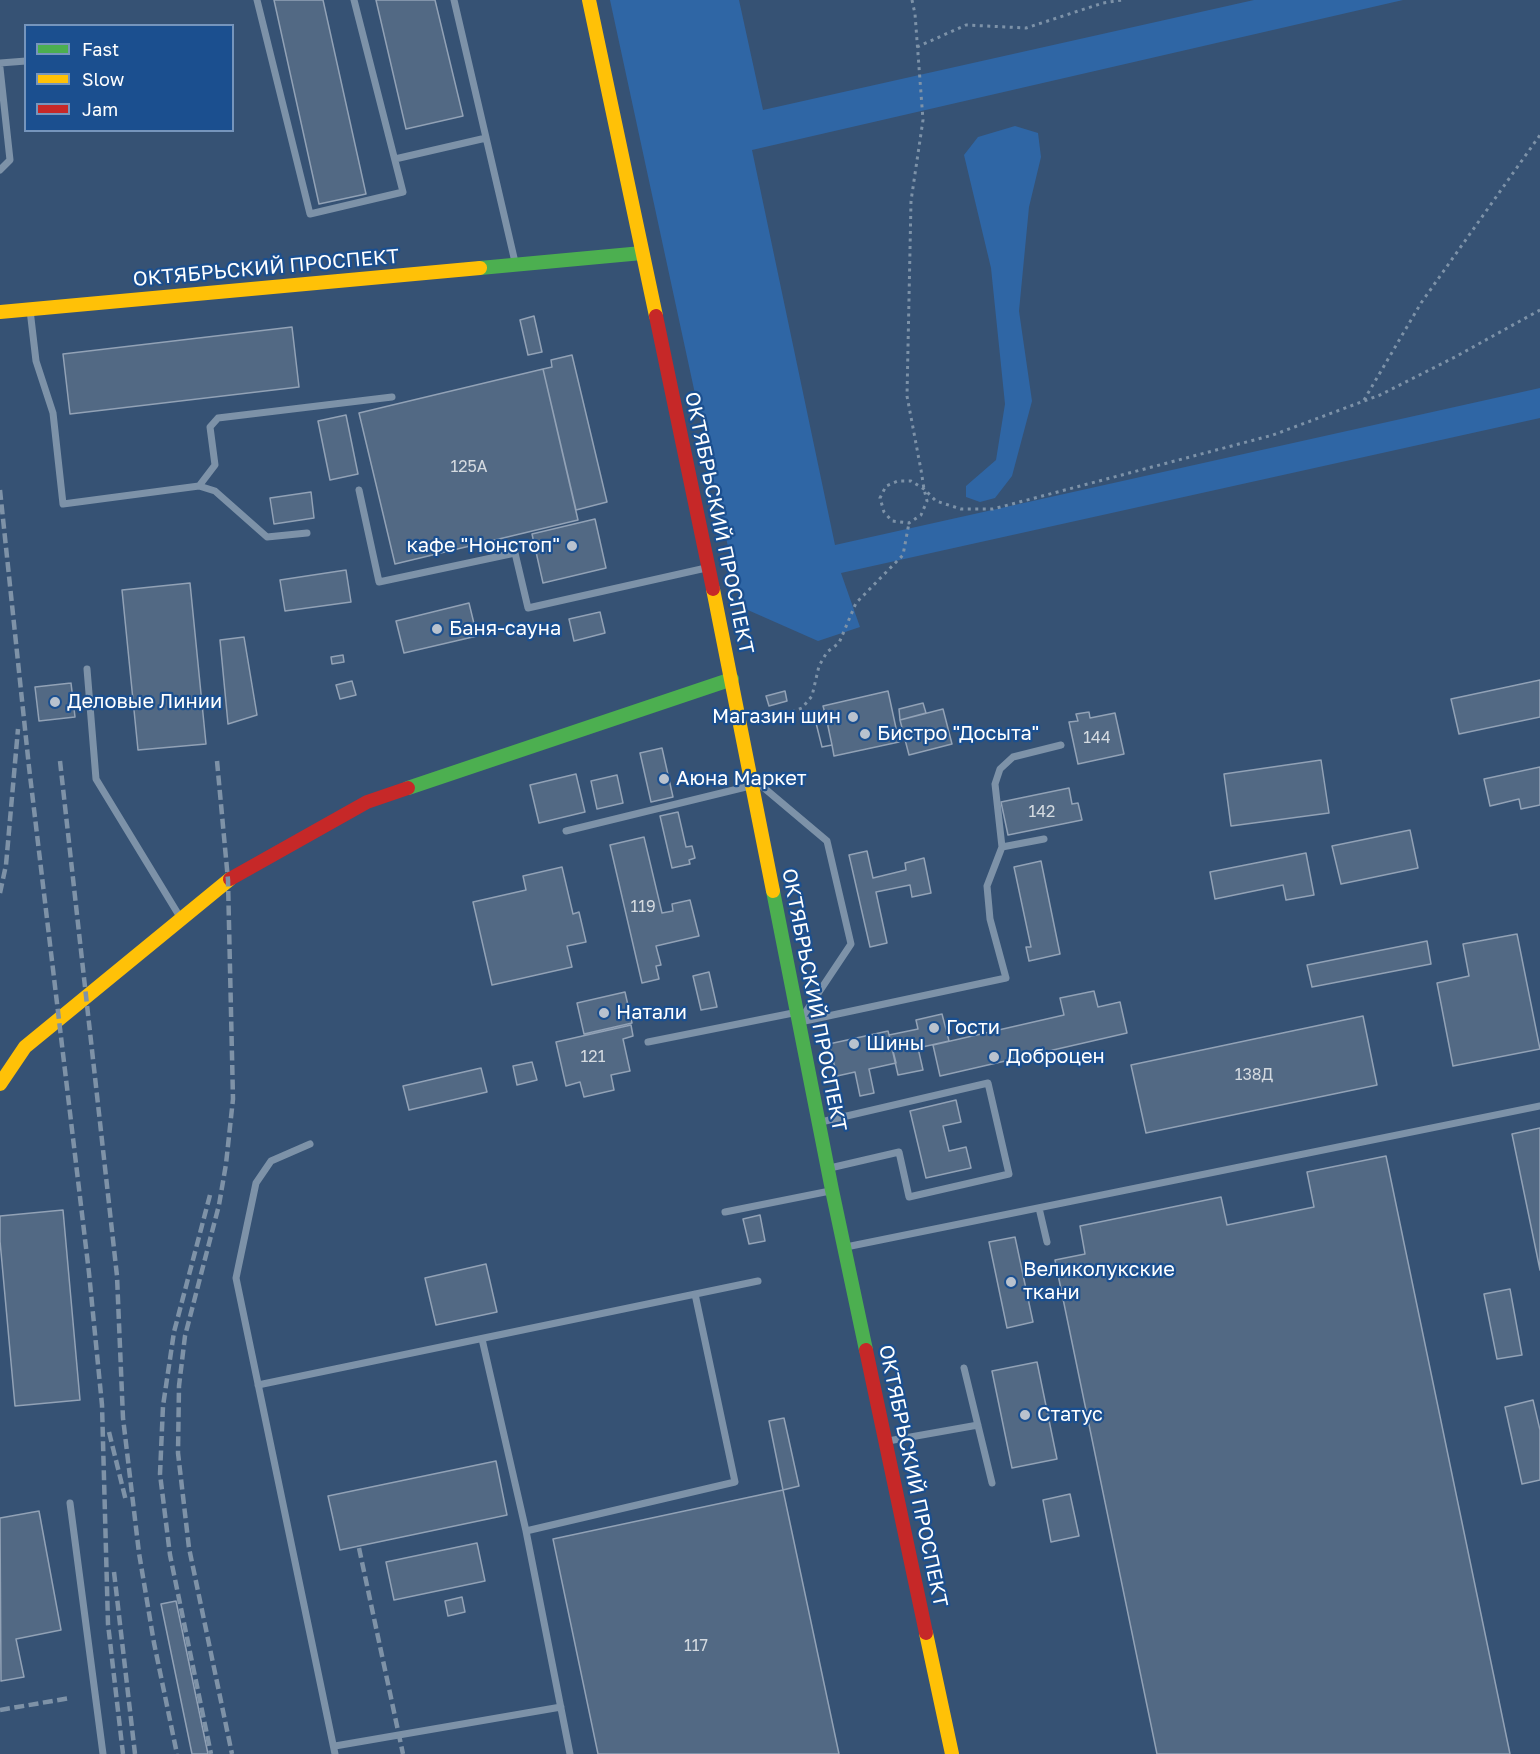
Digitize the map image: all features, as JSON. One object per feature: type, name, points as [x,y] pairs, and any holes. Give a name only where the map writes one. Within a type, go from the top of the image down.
[{"type":"main road","name":"ОКТЯБРЬСКИЙ ПРОСПЕКТ","points":[[589,0],[732,679],[832,1190],[952,1754]]},
{"type":"main road","name":"ОКТЯБРЬСКИЙ ПРОСПЕКТ","points":[[0,312],[642,253]]},
{"type":"main road","points":[[0,1084],[25,1047],[228,880],[367,802],[732,679]]},
{"type":"lane","points":[[257,0],[309,214],[403,192],[354,0]]},
{"type":"lane","points":[[454,0],[516,264]]},
{"type":"lane","points":[[0,63],[24,61]]},
{"type":"lane","points":[[0,68],[10,160],[0,170]]},
{"type":"lane","points":[[395,159],[486,138]]},
{"type":"lane","points":[[30,309],[36,361],[53,413],[63,504],[199,486],[215,491],[267,537],[307,533]]},
{"type":"lane","points":[[199,486],[215,465],[210,427],[218,418],[392,397]]},
{"type":"lane","points":[[359,490],[379,582],[515,553],[528,608],[708,567]]},
{"type":"lane","points":[[87,669],[96,779],[181,919]]},
{"type":"lane","points":[[648,1042],[797,1018],[1006,978],[990,919],[987,886],[1002,848],[994,784],[1000,770],[1013,757],[1061,745]]},
{"type":"lane","points":[[566,831],[752,781],[827,841],[850,944],[797,1018]]},
{"type":"lane","points":[[1002,848],[1044,839]]},
{"type":"lane","points":[[819,1122],[988,1083],[1009,1174],[909,1197],[899,1152],[828,1168]]},
{"type":"lane","points":[[844,1247],[1540,1106]]},
{"type":"lane","points":[[310,1144],[271,1161],[256,1183],[236,1278],[335,1750],[561,1707]]},
{"type":"lane","points":[[725,1212],[832,1190]]},
{"type":"lane","points":[[1040,1208],[1047,1242]]},
{"type":"lane","points":[[258,1385],[758,1281]]},
{"type":"lane","points":[[526,1531],[735,1482],[694,1294]]},
{"type":"lane","points":[[482,1339],[526,1531],[570,1754]]},
{"type":"lane","points":[[964,1368],[992,1483]]},
{"type":"lane","points":[[885,1441],[978,1425]]},
{"type":"lane","points":[[70,1503],[103,1754]]},
{"type":"path","points":[[912,0],[915,14],[922,120],[911,201],[906,396],[924,489],[927,501],[921,515],[909,523],[892,521],[884,512],[880,498],[886,486],[898,481],[911,482],[924,489],[936,501],[961,509],[993,509],[1273,435],[1380,395],[1540,310]]},
{"type":"path","points":[[917,47],[966,25],[1026,28],[1103,3],[1122,0]]},
{"type":"path","points":[[1363,401],[1421,303],[1540,135]]},
{"type":"path","points":[[792,712],[802,708],[812,696],[819,666],[827,652],[839,643],[856,603],[903,555],[909,523]]},
{"type":"shaded area","points":[[610,0],[739,0],[763,110],[1254,0],[1403,0],[752,150],[835,545],[1540,388],[1540,418],[841,573],[860,627],[818,641],[741,607]]},
{"type":"shaded area","points":[[1015,126],[1038,133],[1041,157],[1029,207],[1019,311],[1032,401],[1012,476],[995,498],[980,502],[966,497],[966,486],[996,460],[1005,404],[991,268],[964,155],[978,137]]},
{"type":"building","points":[[274,0],[323,0],[366,194],[319,204]]},
{"type":"building","points":[[376,0],[435,0],[463,116],[406,129]]},
{"type":"building","points":[[534,316],[542,352],[528,355],[520,320]]},
{"type":"building","points":[[292,327],[299,387],[70,414],[63,354]]},
{"type":"building","points":[[572,355],[607,502],[576,510],[543,369],[552,367],[551,360]]},
{"type":"building","points":[[543,369],[578,520],[395,564],[359,413]]},
{"type":"building","points":[[346,415],[358,474],[330,480],[318,421]]},
{"type":"building","points":[[311,492],[314,518],[274,524],[270,498]]},
{"type":"building","points":[[595,519],[606,568],[543,583],[532,534]]},
{"type":"building","points":[[346,570],[351,602],[285,611],[280,580]]},
{"type":"building","points":[[190,583],[206,744],[138,750],[122,590]]},
{"type":"building","name":"Баня-сауна","points":[[469,603],[477,636],[404,653],[396,621]]},
{"type":"building","points":[[600,612],[605,633],[574,641],[569,619]]},
{"type":"building","points":[[244,637],[257,715],[228,724],[220,640]]},
{"type":"building","points":[[343,655],[344,662],[332,664],[331,657]]},
{"type":"building","points":[[1540,680],[1540,717],[1459,734],[1451,699]]},
{"type":"building","points":[[352,681],[356,695],[340,699],[336,685]]},
{"type":"building","name":"Деловые Линии","points":[[71,683],[75,717],[39,721],[35,687]]},
{"type":"building","points":[[785,691],[787,701],[769,706],[766,696]]},
{"type":"building","points":[[888,691],[899,742],[834,756],[832,745],[822,747],[815,719],[826,717],[823,706]]},
{"type":"building","points":[[923,703],[926,713],[900,720],[899,709]]},
{"type":"building","points":[[943,709],[952,744],[909,755],[900,720]]},
{"type":"building","points":[[1089,712],[1090,718],[1115,713],[1124,754],[1078,764],[1069,722],[1078,721],[1076,714]]},
{"type":"building","points":[[826,717],[832,745],[822,747],[815,719]]},
{"type":"building","points":[[662,748],[673,797],[651,802],[640,753]]},
{"type":"building","points":[[1321,760],[1329,813],[1231,826],[1224,774]]},
{"type":"building","points":[[1540,767],[1540,805],[1521,809],[1519,799],[1490,806],[1484,779]]},
{"type":"building","points":[[576,774],[585,812],[539,823],[530,785]]},
{"type":"building","points":[[617,775],[623,803],[597,809],[591,781]]},
{"type":"building","points":[[1069,788],[1072,804],[1078,803],[1082,820],[1008,835],[1001,802]]},
{"type":"building","points":[[678,812],[686,847],[692,846],[695,858],[689,860],[690,864],[672,868],[660,816]]},
{"type":"building","points":[[1410,830],[1418,868],[1341,884],[1332,846]]},
{"type":"building","points":[[644,837],[662,913],[673,911],[672,904],[690,900],[699,936],[656,946],[661,965],[656,966],[659,979],[642,983],[610,845]]},
{"type":"building","points":[[867,851],[873,878],[906,870],[905,863],[924,858],[931,893],[912,897],[910,885],[876,892],[887,943],[870,947],[849,855]]},
{"type":"building","points":[[1306,853],[1314,895],[1286,900],[1283,885],[1215,899],[1210,872]]},
{"type":"building","points":[[1041,861],[1060,954],[1029,961],[1026,947],[1031,947],[1014,867]]},
{"type":"building","points":[[562,867],[573,914],[579,912],[586,942],[567,946],[572,967],[492,985],[473,902],[526,890],[523,876]]},
{"type":"building","points":[[1517,934],[1540,1049],[1453,1066],[1437,983],[1469,976],[1463,944]]},
{"type":"building","points":[[1427,941],[1431,964],[1312,987],[1307,965]]},
{"type":"building","points":[[709,972],[717,1007],[701,1010],[693,976]]},
{"type":"building","points":[[1094,991],[1098,1007],[1120,1002],[1127,1033],[940,1076],[933,1045],[1064,1015],[1060,998]]},
{"type":"building","name":"Натали","points":[[625,992],[632,1023],[584,1034],[577,1003]]},
{"type":"building","points":[[942,1014],[949,1041],[918,1048],[923,1070],[898,1075],[889,1035],[918,1029],[916,1020]]},
{"type":"building","points":[[1363,1016],[1377,1085],[1146,1133],[1131,1065]]},
{"type":"building","points":[[631,1025],[633,1036],[623,1039],[630,1071],[611,1075],[614,1090],[584,1097],[580,1082],[566,1086],[556,1042]]},
{"type":"building","points":[[888,1031],[896,1063],[869,1069],[874,1093],[860,1096],[855,1072],[837,1076],[829,1044]]},
{"type":"building","points":[[532,1062],[537,1080],[517,1085],[513,1066]]},
{"type":"building","points":[[481,1068],[487,1092],[409,1110],[403,1086]]},
{"type":"building","points":[[956,1100],[961,1122],[943,1126],[949,1151],[966,1147],[971,1168],[926,1178],[910,1111]]},
{"type":"building","points":[[1540,1128],[1540,1270],[1512,1134]]},
{"type":"building","points":[[1386,1156],[1510,1754],[1157,1754],[1055,1260],[1085,1254],[1080,1226],[1221,1197],[1227,1225],[1314,1207],[1307,1172]]},
{"type":"building","points":[[63,1210],[80,1400],[15,1406],[0,1241],[0,1216]]},
{"type":"building","points":[[760,1215],[765,1241],[749,1244],[743,1219]]},
{"type":"building","name":"Великолукские ткани","points":[[1015,1237],[1033,1322],[1007,1328],[989,1242]]},
{"type":"building","points":[[486,1264],[497,1312],[436,1325],[425,1278]]},
{"type":"building","points":[[1510,1289],[1522,1355],[1497,1359],[1484,1294]]},
{"type":"building","points":[[1037,1362],[1057,1459],[1012,1468],[992,1371]]},
{"type":"building","points":[[1533,1400],[1540,1430],[1540,1480],[1522,1484],[1505,1407]]},
{"type":"building","points":[[784,1418],[799,1486],[783,1490],[769,1421]]},
{"type":"building","points":[[496,1461],[507,1515],[340,1550],[328,1496]]},
{"type":"building","points":[[783,1490],[839,1754],[598,1754],[553,1539]]},
{"type":"building","points":[[1070,1494],[1079,1536],[1051,1542],[1043,1500]]},
{"type":"building","points":[[39,1511],[61,1630],[16,1639],[24,1677],[1,1681],[0,1518]]},
{"type":"building","points":[[477,1543],[485,1581],[394,1600],[386,1562]]},
{"type":"building","points":[[462,1597],[465,1612],[448,1616],[445,1601]]},
{"type":"building","points":[[176,1601],[208,1754],[192,1754],[161,1604]]},
{"type":"railway","points":[[0,490],[29,767],[89,1273],[102,1405],[108,1624],[123,1754]]},
{"type":"railway","points":[[0,893],[6,865],[18,729]]},
{"type":"railway","points":[[60,761],[117,1276],[123,1418],[139,1553],[154,1643],[177,1754]]},
{"type":"railway","points":[[217,761],[228,880],[233,1099],[219,1205],[185,1336],[179,1386],[178,1453],[189,1548],[232,1754]]},
{"type":"railway","points":[[210,1195],[174,1332],[163,1406],[160,1474],[170,1555],[211,1754]]},
{"type":"railway","points":[[109,1432],[126,1501]]},
{"type":"railway","points":[[359,1548],[403,1754]]},
{"type":"railway","points":[[114,1572],[135,1754]]},
{"type":"railway","points":[[0,1710],[70,1698]]},
{"type":"traffic: fast","points":[[480,268],[642,253]]},
{"type":"traffic: fast","points":[[408,788],[732,679]]},
{"type":"traffic: fast","points":[[773,891],[866,1350]]},
{"type":"traffic: slow","points":[[589,0],[656,316]]},
{"type":"traffic: slow","points":[[0,312],[480,268]]},
{"type":"traffic: slow","points":[[713,589],[773,891]]},
{"type":"traffic: slow","points":[[0,1084],[25,1047],[230,879]]},
{"type":"traffic: slow","points":[[926,1633],[952,1754]]},
{"type":"traffic: jam","points":[[656,316],[713,589]]},
{"type":"traffic: jam","points":[[230,879],[367,802],[408,788]]},
{"type":"traffic: jam","points":[[866,1350],[926,1633]]},
{"type":"place","name":"кафе \"Нонстоп\"","points":[[572,546]]},
{"type":"place","name":"Баня-сауна","points":[[437,629]]},
{"type":"place","name":"Деловые Линии","points":[[55,702]]},
{"type":"place","name":"Магазин шин","points":[[853,717]]},
{"type":"place","name":"Бистро \"Досыта\"","points":[[865,734]]},
{"type":"place","name":"Аюна Маркет","points":[[664,779]]},
{"type":"place","name":"Натали","points":[[604,1013]]},
{"type":"place","name":"Гости","points":[[934,1028]]},
{"type":"place","name":"Шины","points":[[854,1044]]},
{"type":"place","name":"Доброцен","points":[[994,1057]]},
{"type":"place","name":"Великолукские ткани","points":[[1011,1282]]},
{"type":"place","name":"Статус","points":[[1025,1415]]}]
